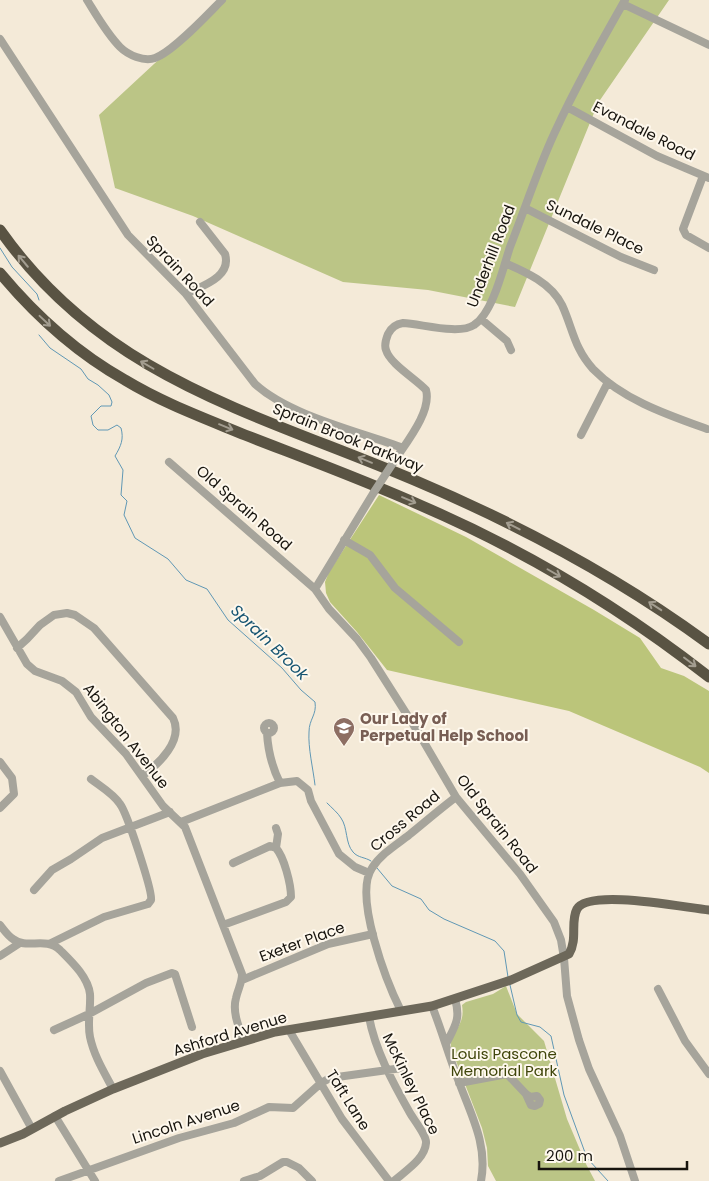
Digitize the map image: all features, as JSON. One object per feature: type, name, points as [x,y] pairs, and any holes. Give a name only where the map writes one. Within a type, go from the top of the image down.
[{"type":"highway","name":"Sprain Brook Parkway","points":[[0,230],[29,268],[66,307],[109,340],[147,365],[236,409],[414,480],[512,526],[624,586],[709,644]]},
{"type":"highway","points":[[0,273],[26,302],[65,339],[94,361],[124,380],[180,409],[406,499],[488,537],[543,566],[613,608],[709,676]]},
{"type":"main road","points":[[564,958],[573,948],[576,911],[586,903],[603,899],[621,899],[709,910]]},
{"type":"main road","name":"Ashford Avenue","points":[[0,1143],[113,1089],[202,1054],[288,1030],[432,1006],[508,981],[564,958]]},
{"type":"street","points":[[87,0],[122,49],[140,58],[148,59],[156,58],[177,43],[222,0]]},
{"type":"street","points":[[624,2],[684,34],[709,44]]},
{"type":"street","name":"Underhill Road","points":[[315,589],[421,418],[427,403],[426,390],[394,361],[386,351],[385,342],[390,330],[403,323],[468,328],[481,319],[488,307],[537,174],[567,107],[596,50],[624,2]]},
{"type":"street","name":"Sprain Road","points":[[0,39],[128,235],[186,294],[255,384],[264,392],[301,412],[402,448]]},
{"type":"street","name":"Evandale Road","points":[[567,107],[657,156],[706,177]]},
{"type":"street","points":[[706,177],[683,229],[686,235],[709,248]]},
{"type":"street","name":"Sundale Place","points":[[525,208],[621,257],[654,270]]},
{"type":"street","points":[[186,294],[220,276],[225,269],[227,260],[225,254],[200,222]]},
{"type":"street","points":[[505,262],[541,281],[562,304],[578,350],[594,370],[608,382],[641,402],[707,429]]},
{"type":"street","points":[[481,319],[507,341],[511,350]]},
{"type":"street","points":[[581,435],[608,382]]},
{"type":"street","name":"Old Sprain Road","points":[[169,462],[315,589],[329,609],[357,639],[418,732],[456,797],[520,874],[554,922],[561,940],[567,996],[579,1040],[589,1069],[621,1139],[635,1181]]},
{"type":"street","points":[[344,540],[370,555],[395,588],[459,642]]},
{"type":"street","points":[[17,648],[40,625],[54,615],[66,613],[75,615],[94,628],[176,723],[177,729],[171,747],[142,776]]},
{"type":"street","name":"Abington Avenue","points":[[0,617],[26,664],[35,671],[62,681],[76,692],[91,717],[126,754],[163,806],[181,822]]},
{"type":"street","points":[[267,733],[268,751],[280,783]]},
{"type":"street","points":[[0,762],[12,778],[14,794],[0,808]]},
{"type":"street","points":[[49,944],[104,917],[148,904],[152,897],[130,826],[120,804],[91,779]]},
{"type":"street","points":[[244,1042],[237,1025],[235,1004],[242,974],[185,827],[181,822],[280,783],[297,780],[308,790],[313,806],[339,854],[355,866],[369,873]]},
{"type":"street","name":"Cross Road","points":[[401,1011],[391,990],[368,913],[369,873],[380,858],[456,797]]},
{"type":"street","points":[[34,890],[52,870],[102,838],[170,812]]},
{"type":"street","points":[[222,925],[286,902],[291,897],[291,889],[282,858],[276,848],[278,834],[276,828]]},
{"type":"street","points":[[233,863],[270,846],[276,848]]},
{"type":"street","points":[[0,925],[13,940],[20,943],[49,944],[58,948],[84,978],[90,994],[89,1036],[96,1056],[113,1089]]},
{"type":"street","name":"Exeter Place","points":[[242,980],[328,944],[373,934]]},
{"type":"street","points":[[0,956],[20,943]]},
{"type":"street","points":[[54,1030],[169,973],[174,974],[192,1027]]},
{"type":"street","points":[[658,988],[685,1041],[709,1074]]},
{"type":"street","points":[[446,1044],[459,1014],[455,998]]},
{"type":"street","points":[[432,1006],[459,1083],[477,1127],[483,1153],[484,1168],[481,1181]]},
{"type":"street","name":"McKinley Place","points":[[369,1016],[372,1034],[388,1070],[426,1139],[427,1145],[417,1161],[394,1181]]},
{"type":"street","points":[[440,1027],[454,1025]]},
{"type":"street","name":"Taft Lane","points":[[288,1030],[342,1120],[389,1181]]},
{"type":"street","name":"Lincoln Avenue","points":[[59,1181],[179,1138],[234,1123],[269,1107],[293,1108],[321,1083],[330,1078],[402,1068]]},
{"type":"street","points":[[0,1071],[32,1129]]},
{"type":"street","points":[[459,1083],[506,1074],[526,1094]]},
{"type":"street","points":[[55,1116],[95,1181]]},
{"type":"street","points":[[244,1181],[260,1176],[283,1162],[291,1163],[312,1181]]},
{"type":"green space","points":[[223,0],[669,0],[598,103],[515,307],[428,290],[343,282],[193,216],[115,188],[99,115]]},
{"type":"green space","points":[[379,495],[466,537],[594,610],[640,638],[661,668],[684,676],[709,691],[709,773],[700,767],[569,711],[387,670],[330,602],[326,593],[325,582],[329,572]]},
{"type":"green space","name":"Louis Pascone Memorial Park","points":[[506,986],[517,1014],[544,1041],[567,1119],[595,1181],[496,1181],[488,1166],[487,1148],[482,1128],[451,1048],[451,1042],[462,1019],[462,1005],[493,994]]},
{"type":"waterway","name":"Sprain Brook","points":[[0,248],[12,267],[37,294],[39,300]]},
{"type":"waterway","name":"Sprain Brook","points":[[39,335],[50,348],[81,369],[88,379],[109,395],[112,402],[111,406],[101,406],[91,416],[93,425],[98,430],[108,430],[117,425],[121,428],[121,442],[115,456],[123,470],[121,495],[127,501],[124,515],[135,538],[168,559],[186,580],[207,589],[228,620],[282,668],[301,690],[315,702],[315,710],[309,728],[315,785]]},
{"type":"waterway","name":"Sprain Brook","points":[[327,803],[343,822],[350,848],[353,852],[371,861]]},
{"type":"waterway","name":"Sprain Brook","points":[[377,868],[392,886],[421,899],[429,910],[444,919],[495,941],[504,951],[508,977]]},
{"type":"waterway","name":"Sprain Brook","points":[[510,985],[517,1015],[521,1022],[540,1027],[551,1036],[564,1095],[587,1158],[608,1181]]},
{"type":"place","name":"Our Lady of Perpetual Help School","points":[[344,747]]}]
